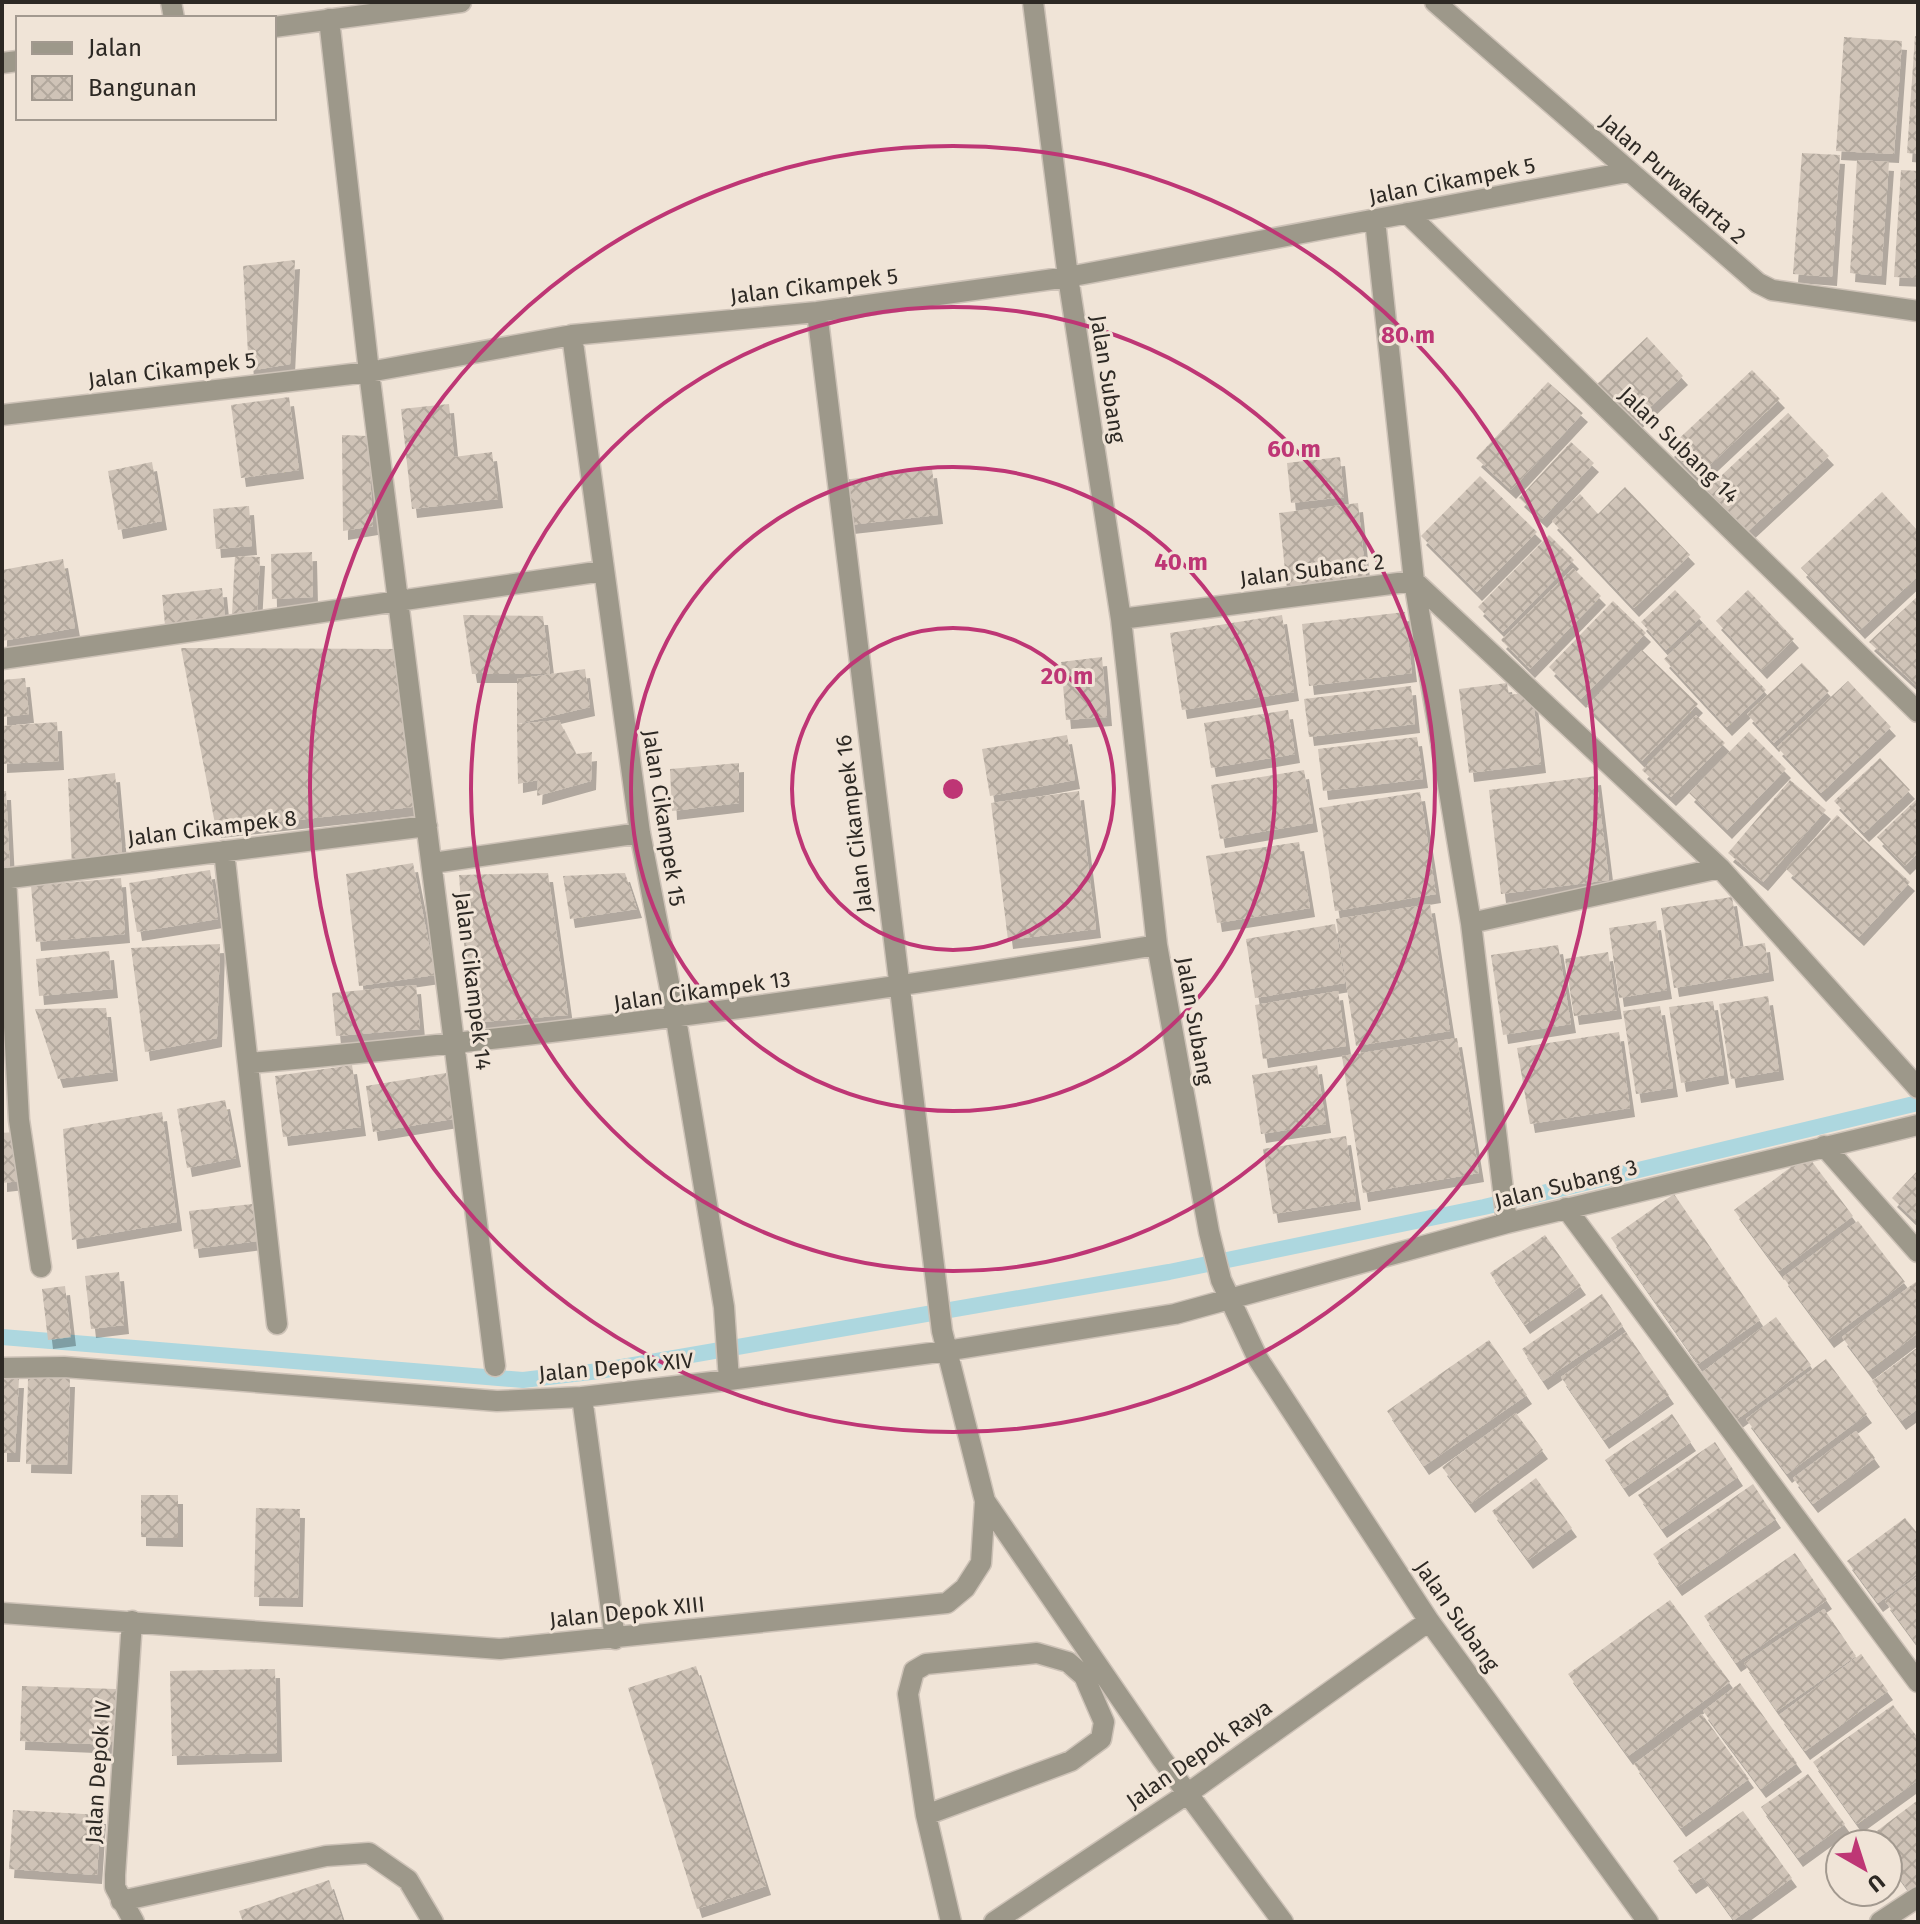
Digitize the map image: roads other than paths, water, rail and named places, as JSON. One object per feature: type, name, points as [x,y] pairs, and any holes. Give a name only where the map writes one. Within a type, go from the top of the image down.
[{"type":"street","points":[[276,27],[461,2]]},
{"type":"street","name":"Jalan Subang","points":[[1033,2],[1068,277],[1121,619],[1157,945],[1209,1232],[1221,1280],[1258,1359],[1429,1621],[1648,1922]]},
{"type":"street","name":"Jalan Purwakarta 2","points":[[1435,2],[1627,172],[1765,287],[1918,311]]},
{"type":"street","name":"Jalan Cikampek 14","points":[[329,19],[369,372],[457,1045],[495,1366]]},
{"type":"street","name":"Jalan Cikampek 5","points":[[2,415],[369,372],[572,335],[817,312],[1068,277],[1627,172]]},
{"type":"street","name":"Jalan Subang 14","points":[[1407,213],[1918,712]]},
{"type":"street","points":[[1375,220],[1414,581],[1471,923],[1506,1190],[1506,1218]]},
{"type":"street","name":"Jalan Cikampek 16","points":[[817,312],[898,988],[944,1341]]},
{"type":"street","name":"Jalan Cikampek 15","points":[[572,335],[640,833],[676,1019],[724,1307],[729,1380]]},
{"type":"street","points":[[2,659],[398,604],[603,571]]},
{"type":"street","points":[[1414,581],[1720,868],[1916,1085]]},
{"type":"street","name":"Jalan Subanc 2","points":[[1121,619],[1414,581]]},
{"type":"street","name":"Jalan Cikampek 8","points":[[4,878],[427,826]]},
{"type":"street","points":[[433,863],[640,833]]},
{"type":"street","points":[[224,851],[277,1324]]},
{"type":"street","points":[[1471,923],[1720,868]]},
{"type":"street","points":[[4,878],[19,1120],[41,1267]]},
{"type":"street","name":"Jalan Cikampek 13","points":[[250,1063],[457,1045],[676,1019],[898,988],[1157,945]]},
{"type":"street","name":"Jalan Subang 3","points":[[1229,1301],[1506,1218],[1566,1208],[1918,1125]]},
{"type":"street","points":[[1824,1146],[1918,1252]]},
{"type":"street","points":[[1566,1208],[1918,1682]]},
{"type":"street","name":"Jalan Depok XIV","points":[[2,1368],[64,1367],[497,1401],[582,1397],[729,1380],[944,1341],[1175,1314],[1229,1301]]},
{"type":"street","name":"Jalan Depok XIII","points":[[12,1614],[500,1649],[947,1603],[965,1588],[981,1563],[985,1501],[944,1341]]},
{"type":"street","points":[[582,1397],[615,1639]]},
{"type":"street","points":[[985,1501],[1187,1794],[1283,1922]]},
{"type":"street","name":"Jalan Depok IV","points":[[132,1621],[115,1875],[121,1901],[134,1922]]},
{"type":"street","name":"Jalan Depok Raya","points":[[994,1922],[1187,1794],[1429,1621]]},
{"type":"street","points":[[926,1815],[1071,1761],[1101,1739],[1104,1722],[1084,1676],[1068,1662],[1037,1653],[926,1664],[914,1671],[908,1694],[926,1815],[951,1922]]},
{"type":"street","points":[[121,1901],[326,1856],[369,1853],[408,1880],[433,1922]]},
{"type":"street","points":[[1880,1922],[1918,1897]]},
{"type":"waterway","points":[[2,1337],[523,1380],[599,1371],[1169,1272],[1484,1207],[1918,1103]]}]
